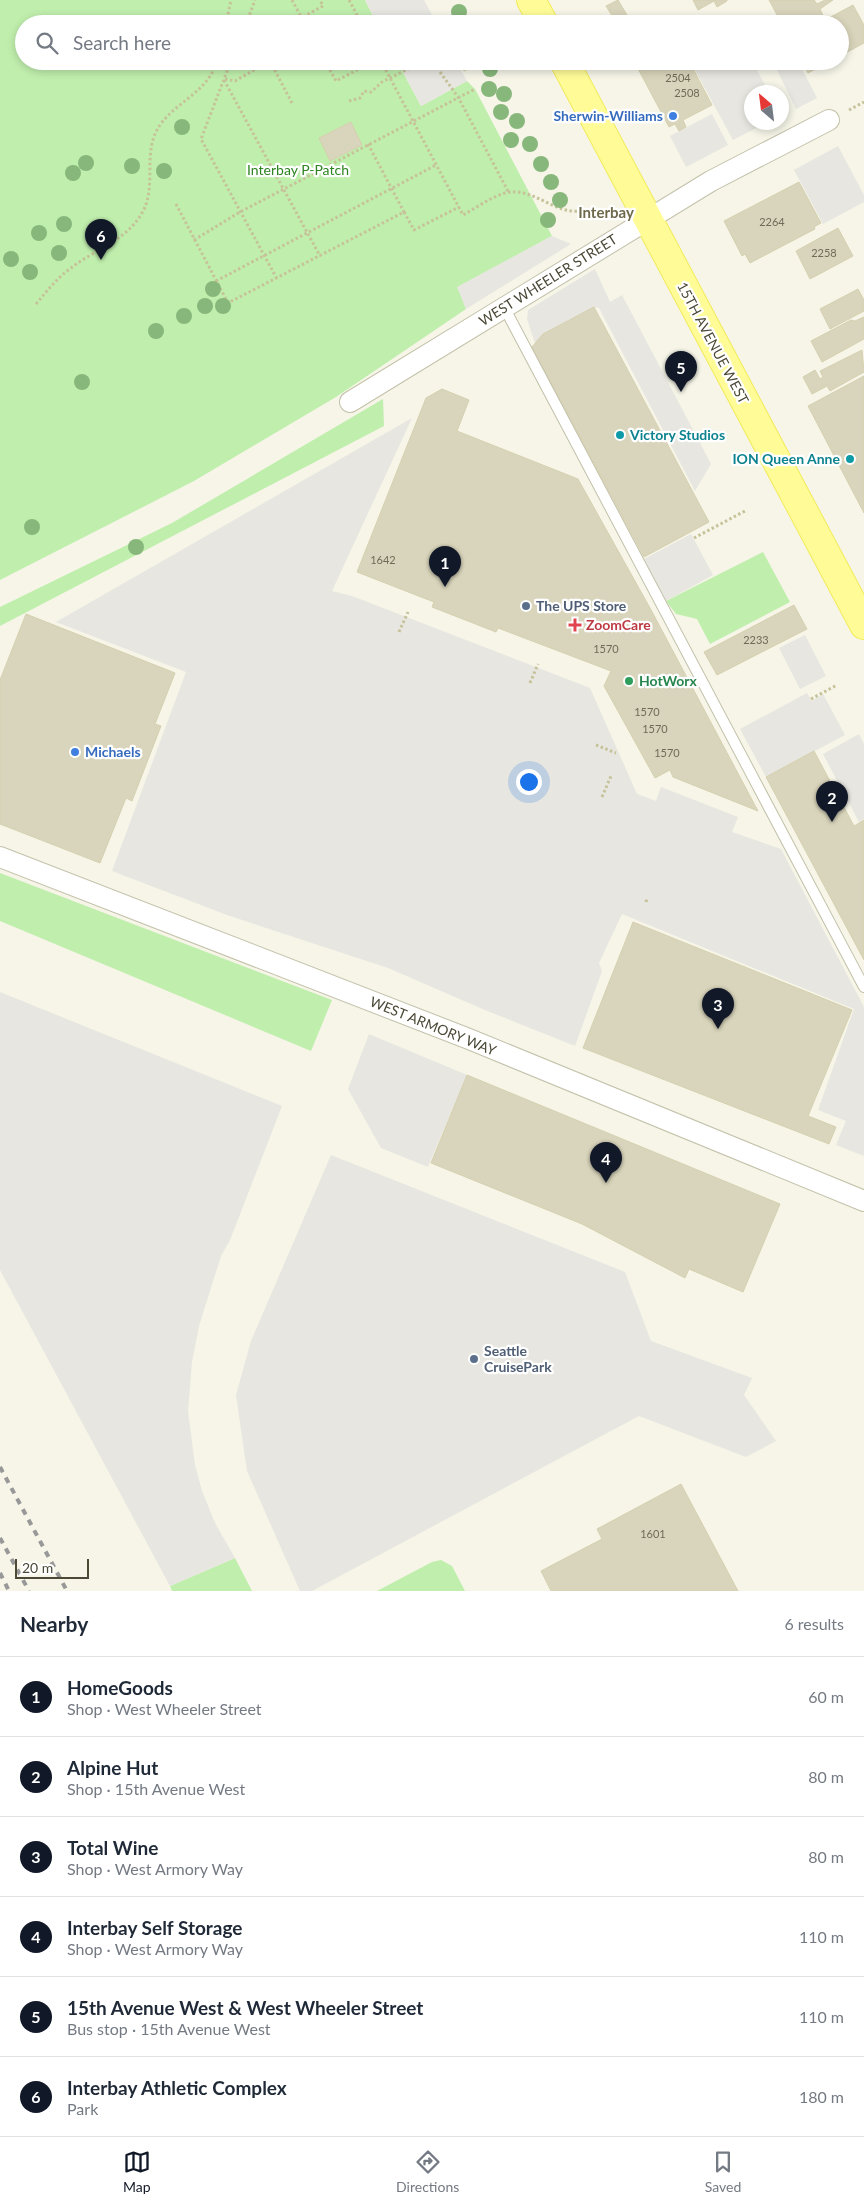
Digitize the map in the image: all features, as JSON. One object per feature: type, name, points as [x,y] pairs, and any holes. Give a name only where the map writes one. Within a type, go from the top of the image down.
[{"type":"main road","points":[[531,0],[539,15]]},
{"type":"main road","name":"15TH AVENUE WEST","points":[[569,70],[864,624]]},
{"type":"street","name":"WEST WHEELER STREET","points":[[350,402],[711,181],[837,116]]},
{"type":"street","name":"WEST ARMORY WAY","points":[[0,857],[469,1039],[864,1201]]},
{"type":"lane","points":[[504,307],[864,986]]},
{"type":"path","points":[[228,15],[231,0]]},
{"type":"path","points":[[249,15],[255,0]]},
{"type":"path","points":[[292,0],[300,15]]},
{"type":"path","points":[[307,15],[323,6],[320,0]]},
{"type":"path","points":[[349,0],[357,15]]},
{"type":"path","points":[[36,304],[68,270],[113,242],[134,224],[147,202],[150,151],[156,132],[170,115],[202,87],[214,70]]},
{"type":"path","points":[[228,70],[201,139],[277,280]]},
{"type":"path","points":[[224,79],[235,80],[253,70]]},
{"type":"path","points":[[275,70],[292,103]]},
{"type":"path","points":[[330,70],[336,81],[357,70]]},
{"type":"path","points":[[386,70],[463,215],[506,193],[530,194],[570,212],[579,210]]},
{"type":"path","points":[[349,101],[360,98],[364,91],[371,92],[390,78],[406,70]]},
{"type":"path","points":[[440,72],[458,97],[510,193]]},
{"type":"path","points":[[224,79],[320,256]]},
{"type":"path","points":[[194,240],[240,212],[475,89]]},
{"type":"path","points":[[837,116],[864,102]]},
{"type":"path","points":[[368,144],[414,230],[459,207]]},
{"type":"path","points":[[216,281],[436,165]]},
{"type":"path","points":[[176,204],[228,303],[277,280],[404,212]]},
{"type":"path","points":[[694,538],[745,511]]},
{"type":"path","points":[[399,632],[408,612]]},
{"type":"path","points":[[530,683],[538,664]]},
{"type":"path","points":[[811,699],[837,685]]},
{"type":"path","points":[[596,745],[616,753]]},
{"type":"path","points":[[602,797],[611,776]]},
{"type":"green space","name":"Interbay P-Patch","points":[[0,0],[365,0],[372,15],[15,15],[15,70],[402,70],[421,106],[467,81],[475,89],[552,236],[458,287],[466,309],[336,397],[194,481],[0,580]]},
{"type":"green space","points":[[383,399],[384,426],[0,626],[0,607],[172,523]]},
{"type":"green space","points":[[763,552],[790,602],[710,644],[697,619],[676,614],[666,601]]},
{"type":"green space","points":[[0,873],[332,1000],[311,1051],[0,921]]},
{"type":"green space","points":[[235,1558],[252,1591],[172,1591],[170,1586]]},
{"type":"green space","points":[[441,1560],[452,1566],[465,1591],[377,1591],[432,1562]]},
{"type":"shaded area","points":[[365,0],[424,0],[432,15],[372,15]]},
{"type":"shaded area","points":[[402,70],[461,70],[467,81],[421,106]]},
{"type":"shaded area","points":[[695,70],[757,70],[765,85],[744,85],[744,130],[752,130],[733,140]]},
{"type":"shaded area","points":[[777,70],[803,70],[817,98],[796,109],[789,95],[789,85],[784,85]]},
{"type":"shaded area","points":[[712,114],[728,145],[686,167],[670,136]]},
{"type":"shaded area","points":[[838,146],[864,195],[864,202],[823,224],[794,170]]},
{"type":"shaded area","points":[[552,236],[571,244],[466,309],[457,287]]},
{"type":"shaded area","points":[[595,269],[610,302],[622,295],[711,464],[695,491],[599,308],[594,307],[543,334],[535,343],[527,319],[528,310]]},
{"type":"shaded area","points":[[412,418],[332,591],[352,596],[590,688],[637,794],[656,801],[661,787],[738,817],[732,832],[781,849],[864,1007],[864,1156],[836,1145],[846,1121],[818,1110],[854,1009],[622,914],[599,963],[602,971],[575,1046],[388,968],[227,915],[112,871],[186,672],[56,622]]},
{"type":"shaded area","points":[[691,534],[713,575],[666,601],[644,559]]},
{"type":"shaded area","points":[[805,635],[826,676],[800,689],[779,648]]},
{"type":"shaded area","points":[[807,693],[812,701],[823,694],[845,735],[766,777],[740,729]]},
{"type":"shaded area","points":[[859,734],[864,744],[864,819],[859,822],[823,754]]},
{"type":"shaded area","points":[[0,992],[282,1106],[230,1240],[221,1256],[199,1326],[192,1362],[188,1411],[195,1465],[202,1491],[215,1523],[235,1558],[170,1586],[0,1270]]},
{"type":"shaded area","points":[[369,1034],[467,1075],[428,1167],[381,1148],[348,1089]]},
{"type":"shaded area","name":"Seattle CruisePark","points":[[331,1155],[625,1272],[651,1341],[752,1378],[744,1395],[776,1441],[746,1457],[639,1416],[312,1591],[300,1591],[247,1471],[236,1395],[251,1341]]},
{"type":"building","points":[[618,0],[627,15],[612,15],[606,6]]},
{"type":"building","points":[[693,0],[727,1],[717,7],[714,1],[698,10]]},
{"type":"building","points":[[769,0],[814,0],[817,4],[825,0],[833,0],[820,9],[823,15],[777,15]]},
{"type":"building","points":[[853,5],[864,25],[864,43],[849,51],[849,15],[834,15]]},
{"type":"building","points":[[639,70],[694,70],[712,105],[683,120],[686,127],[679,131],[675,124],[669,127]]},
{"type":"building","points":[[351,122],[362,145],[330,161],[319,138]]},
{"type":"building","points":[[799,182],[821,223],[814,227],[815,229],[750,263],[745,254],[742,256],[724,221]]},
{"type":"building","points":[[838,228],[853,256],[810,279],[796,251]]},
{"type":"building","points":[[858,289],[864,300],[864,311],[830,329],[820,309]]},
{"type":"building","name":"Victory Studios","points":[[594,307],[709,522],[644,557],[532,347],[543,334]]},
{"type":"building","points":[[864,317],[864,339],[822,362],[811,341],[851,320],[855,321]]},
{"type":"building","points":[[862,350],[864,372],[830,391],[827,386],[812,394],[803,377],[815,370],[820,379],[823,377],[820,371]]},
{"type":"building","name":"ION Queen Anne","points":[[864,376],[864,513],[808,406]]},
{"type":"building","points":[[442,389],[469,400],[457,431],[578,479],[650,608],[758,811],[673,777],[670,770],[655,778],[604,686],[611,671],[498,628],[496,632],[432,607],[434,602],[357,572],[426,398]]},
{"type":"building","points":[[794,605],[807,629],[717,675],[704,652]]},
{"type":"building","name":"Michaels","points":[[26,614],[175,673],[155,724],[161,726],[132,801],[126,798],[100,863],[0,824],[0,680]]},
{"type":"building","points":[[814,751],[854,826],[864,820],[864,960],[766,777]]},
{"type":"building","points":[[633,922],[852,1010],[808,1116],[836,1127],[829,1144],[583,1048]]},
{"type":"building","points":[[467,1075],[780,1204],[743,1292],[689,1269],[685,1278],[582,1224],[431,1163]]},
{"type":"building","points":[[681,1484],[738,1591],[551,1591],[541,1571],[602,1539],[597,1529]]},
{"type":"railway","points":[[0,1467],[67,1591]]},
{"type":"railway","points":[[0,1538],[29,1591]]},
{"type":"railway","points":[[0,1573],[9,1591]]},
{"type":"place","name":"Sherwin-Williams","points":[[673,116]]},
{"type":"place","name":"Interbay Athletic Complex","points":[[101,260]]},
{"type":"place","name":"15th Avenue West & West Wheeler Street","points":[[681,392]]},
{"type":"place","name":"Victory Studios","points":[[620,435]]},
{"type":"place","name":"ION Queen Anne","points":[[850,459]]},
{"type":"place","name":"HomeGoods","points":[[445,587]]},
{"type":"place","name":"The UPS Store","points":[[526,606]]},
{"type":"place","name":"ZoomCare","points":[[575,625]]},
{"type":"place","name":"HotWorx","points":[[629,681]]},
{"type":"place","name":"Michaels","points":[[75,752]]},
{"type":"place","name":"Alpine Hut","points":[[832,822]]},
{"type":"place","name":"Total Wine","points":[[718,1029]]},
{"type":"place","name":"Interbay Self Storage","points":[[606,1183]]},
{"type":"place","name":"Seattle CruisePark","points":[[474,1359]]},
{"type":"district","name":"Interbay","points":[[606,213]]}]
